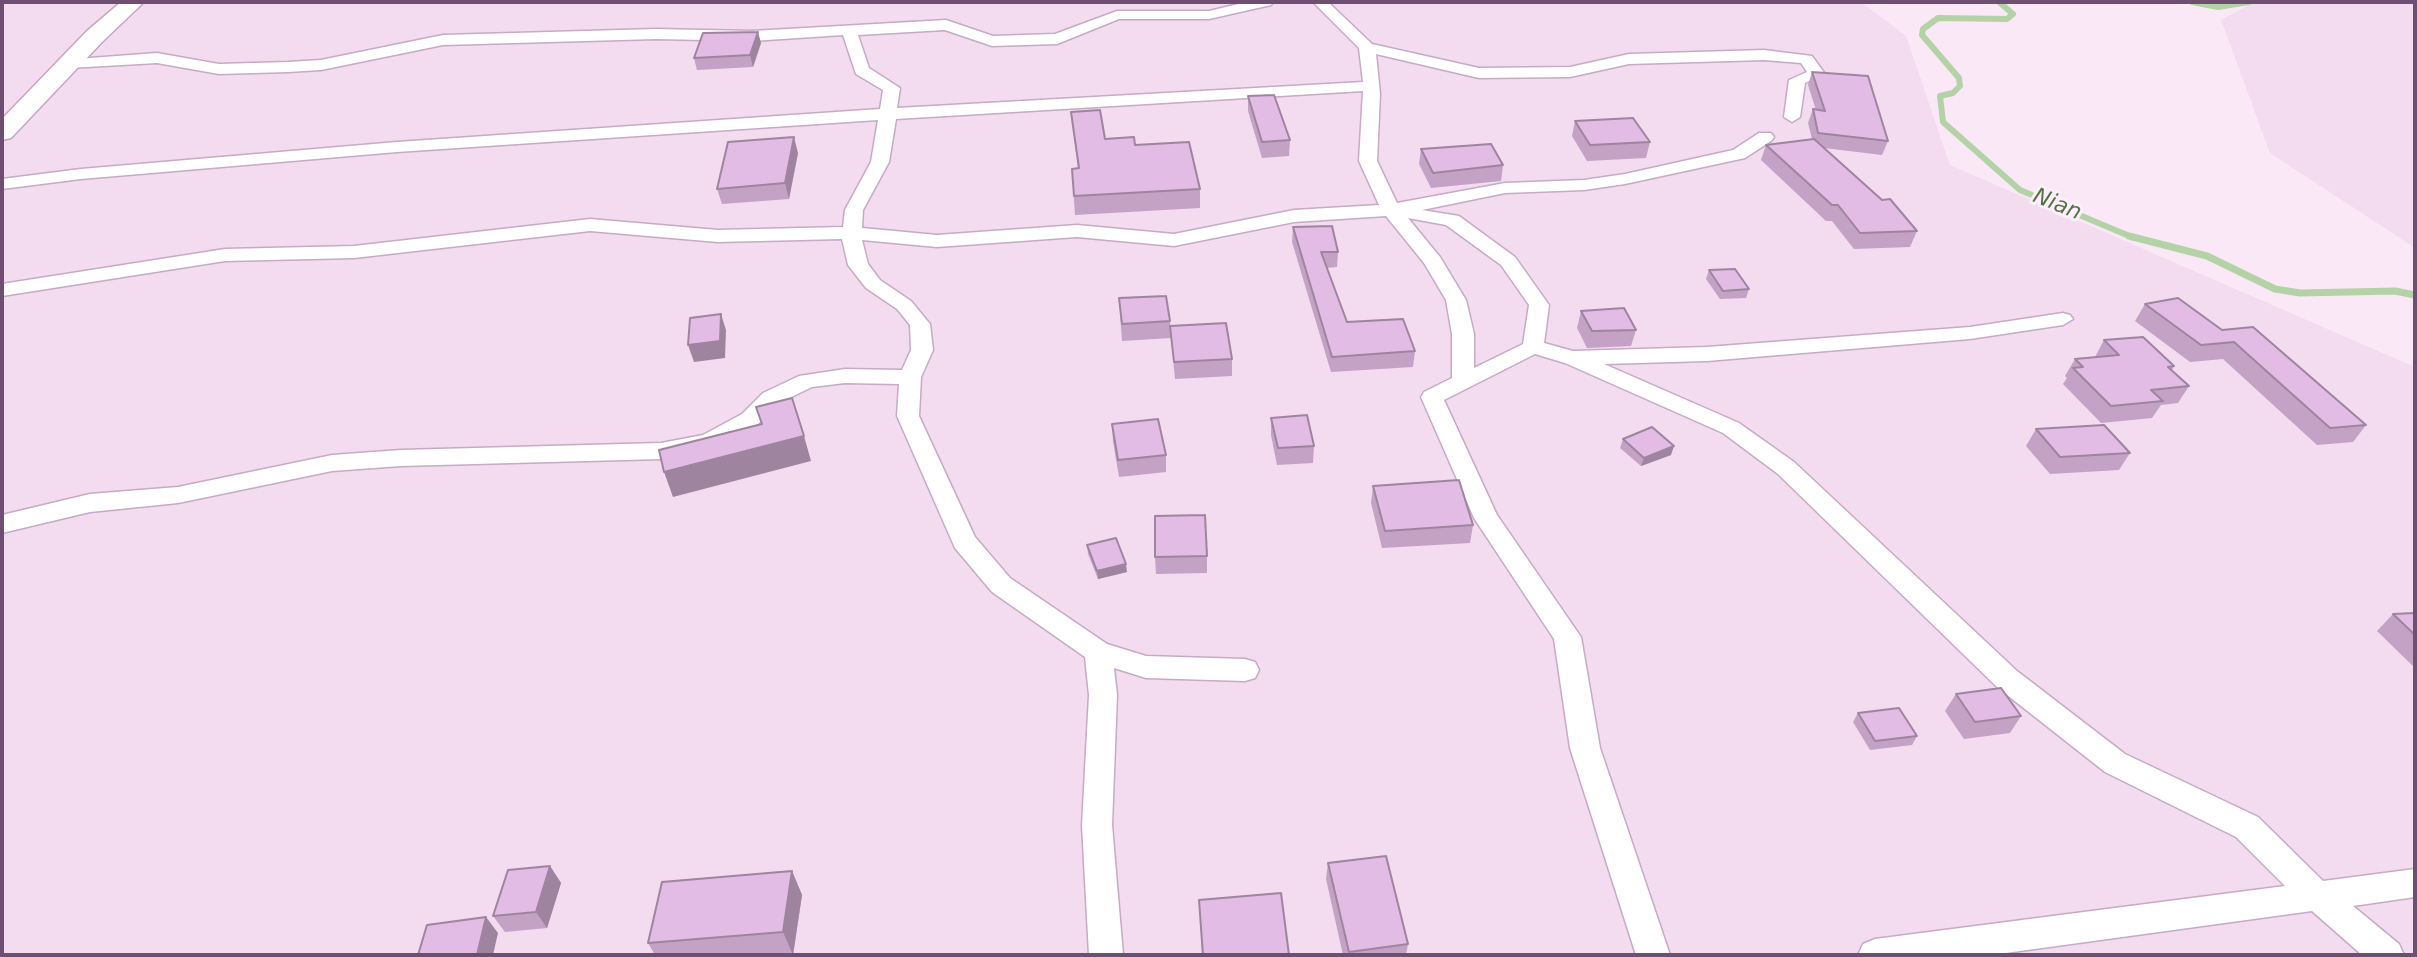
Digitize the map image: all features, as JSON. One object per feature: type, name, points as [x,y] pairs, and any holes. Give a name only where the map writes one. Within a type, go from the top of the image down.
[{"type":"main road","points":[[2,133],[69,63],[134,2]]},
{"type":"street","points":[[69,63],[157,58],[219,69],[288,67],[321,65],[443,40],[656,34],[752,36],[849,31],[946,19],[992,41],[1057,39],[1117,15],[1209,15],[1266,2]]},
{"type":"street","points":[[1320,2],[1367,47],[1479,73],[1570,72],[1629,59],[1764,55],[1806,59],[1817,74],[1797,80],[1792,117]]},
{"type":"street","points":[[849,31],[862,71],[892,88],[880,162],[854,210],[852,233],[858,265],[873,284],[904,305],[920,324],[922,350],[910,377],[908,416],[964,542],[1001,585],[1098,652],[1146,667],[1245,670]]},
{"type":"street","points":[[1367,47],[1371,86],[1368,161],[1391,210],[1433,261],[1456,300],[1463,334],[1463,382]]},
{"type":"street","points":[[2,184],[81,174],[381,148],[1371,86]]},
{"type":"street","points":[[2,290],[225,255],[354,252],[590,225],[718,236],[852,233],[937,241],[1077,231],[1174,240],[1294,216],[1391,210],[1505,188],[1584,185],[1625,179],[1739,154],[1765,137]]},
{"type":"street","points":[[1391,210],[1452,220],[1508,261],[1539,305],[1533,347]]},
{"type":"street","points":[[1573,358],[1779,348],[1970,333],[2063,319]]},
{"type":"street","points":[[1653,955],[1585,748],[1567,637],[1486,518],[1432,397],[1533,347],[1573,358],[1731,428],[1786,468],[2007,679],[2115,763],[2247,827],[2315,894],[2387,955]]},
{"type":"street","points":[[2,524],[90,503],[178,495],[332,463],[401,458],[661,451],[709,442],[750,419],[771,398],[807,381],[845,376],[910,377]]},
{"type":"street","points":[[1098,652],[1103,695],[1097,825],[1106,955]]},
{"type":"street","points":[[1875,955],[2415,883]]},
{"type":"shaded area","points":[[2,2],[1861,2],[1906,36],[1950,165],[2415,367],[2415,955],[2,955]]},
{"type":"shaded area","points":[[2254,2],[2415,2],[2415,248],[2270,153],[2221,20]]},
{"type":"building","points":[[758,32],[750,55],[694,58],[703,33]]},
{"type":"building","points":[[1812,72],[1868,76],[1888,141],[1818,133],[1813,109],[1825,111]]},
{"type":"building","points":[[1274,95],[1290,140],[1262,142],[1248,96]]},
{"type":"building","points":[[1100,110],[1105,139],[1134,137],[1135,145],[1189,142],[1200,189],[1074,196],[1072,169],[1079,168],[1071,112]]},
{"type":"building","points":[[1633,118],[1650,142],[1590,145],[1575,121]]},
{"type":"building","points":[[794,137],[785,183],[717,189],[728,142]]},
{"type":"building","points":[[1814,139],[1882,200],[1890,199],[1917,231],[1860,233],[1838,205],[1832,205],[1766,145]]},
{"type":"building","points":[[1491,144],[1503,165],[1433,173],[1421,149]]},
{"type":"building","points":[[1332,226],[1338,252],[1321,252],[1347,322],[1403,319],[1415,351],[1332,357],[1293,227]]},
{"type":"building","points":[[1735,269],[1749,289],[1723,291],[1709,270]]},
{"type":"building","points":[[1166,296],[1170,321],[1122,324],[1119,298]]},
{"type":"building","points":[[2178,298],[2222,330],[2253,327],[2366,425],[2330,428],[2234,342],[2201,345],[2145,304]]},
{"type":"building","points":[[1624,308],[1636,330],[1592,331],[1581,311]]},
{"type":"building","points":[[721,314],[720,341],[688,345],[690,318]]},
{"type":"building","points":[[1226,323],[1232,359],[1174,362],[1170,326]]},
{"type":"building","points":[[2143,337],[2174,366],[2168,367],[2189,386],[2151,390],[2163,401],[2111,406],[2073,368],[2083,367],[2075,359],[2119,355],[2104,340]]},
{"type":"building","points":[[792,398],[804,436],[664,472],[659,450],[762,424],[756,407]]},
{"type":"building","points":[[1307,415],[1314,446],[1278,448],[1271,418]]},
{"type":"building","points":[[1158,419],[1166,455],[1118,460],[1112,424]]},
{"type":"building","points":[[2104,425],[2130,453],[2060,457],[2036,429]]},
{"type":"building","points":[[1652,427],[1674,446],[1644,458],[1623,439]]},
{"type":"building","points":[[1459,480],[1473,525],[1385,531],[1373,486]]},
{"type":"building","points":[[1205,515],[1207,556],[1155,557],[1155,516]]},
{"type":"building","points":[[1116,538],[1126,564],[1097,571],[1087,545]]},
{"type":"building","points":[[2415,613],[2415,635],[2393,614]]},
{"type":"building","points":[[2001,688],[2021,716],[1975,722],[1956,694]]},
{"type":"building","points":[[1899,708],[1917,736],[1875,741],[1858,713]]},
{"type":"building","points":[[1386,856],[1408,944],[1349,952],[1328,863]]},
{"type":"building","points":[[550,866],[536,912],[493,916],[508,870]]},
{"type":"building","points":[[792,871],[783,932],[648,943],[662,882]]},
{"type":"building","points":[[1281,893],[1289,955],[1203,955],[1199,900]]},
{"type":"building","points":[[486,917],[477,955],[418,955],[427,925]]},
{"type":"waterway","name":"Nian","points":[[1999,2],[2013,14],[2007,19],[1938,18],[1923,29],[1922,35],[1959,78],[1960,86],[1953,93],[1940,96],[1943,122],[2020,190],[2130,236]]},
{"type":"waterway","name":"Nian","points":[[2192,2],[2218,7],[2249,2]]},
{"type":"waterway","name":"Nian","points":[[2130,236],[2207,256],[2275,289],[2300,293],[2395,291],[2415,295]]},
{"type":"waterway","name":"Nian","points":[[2130,236],[2134,238]]}]
